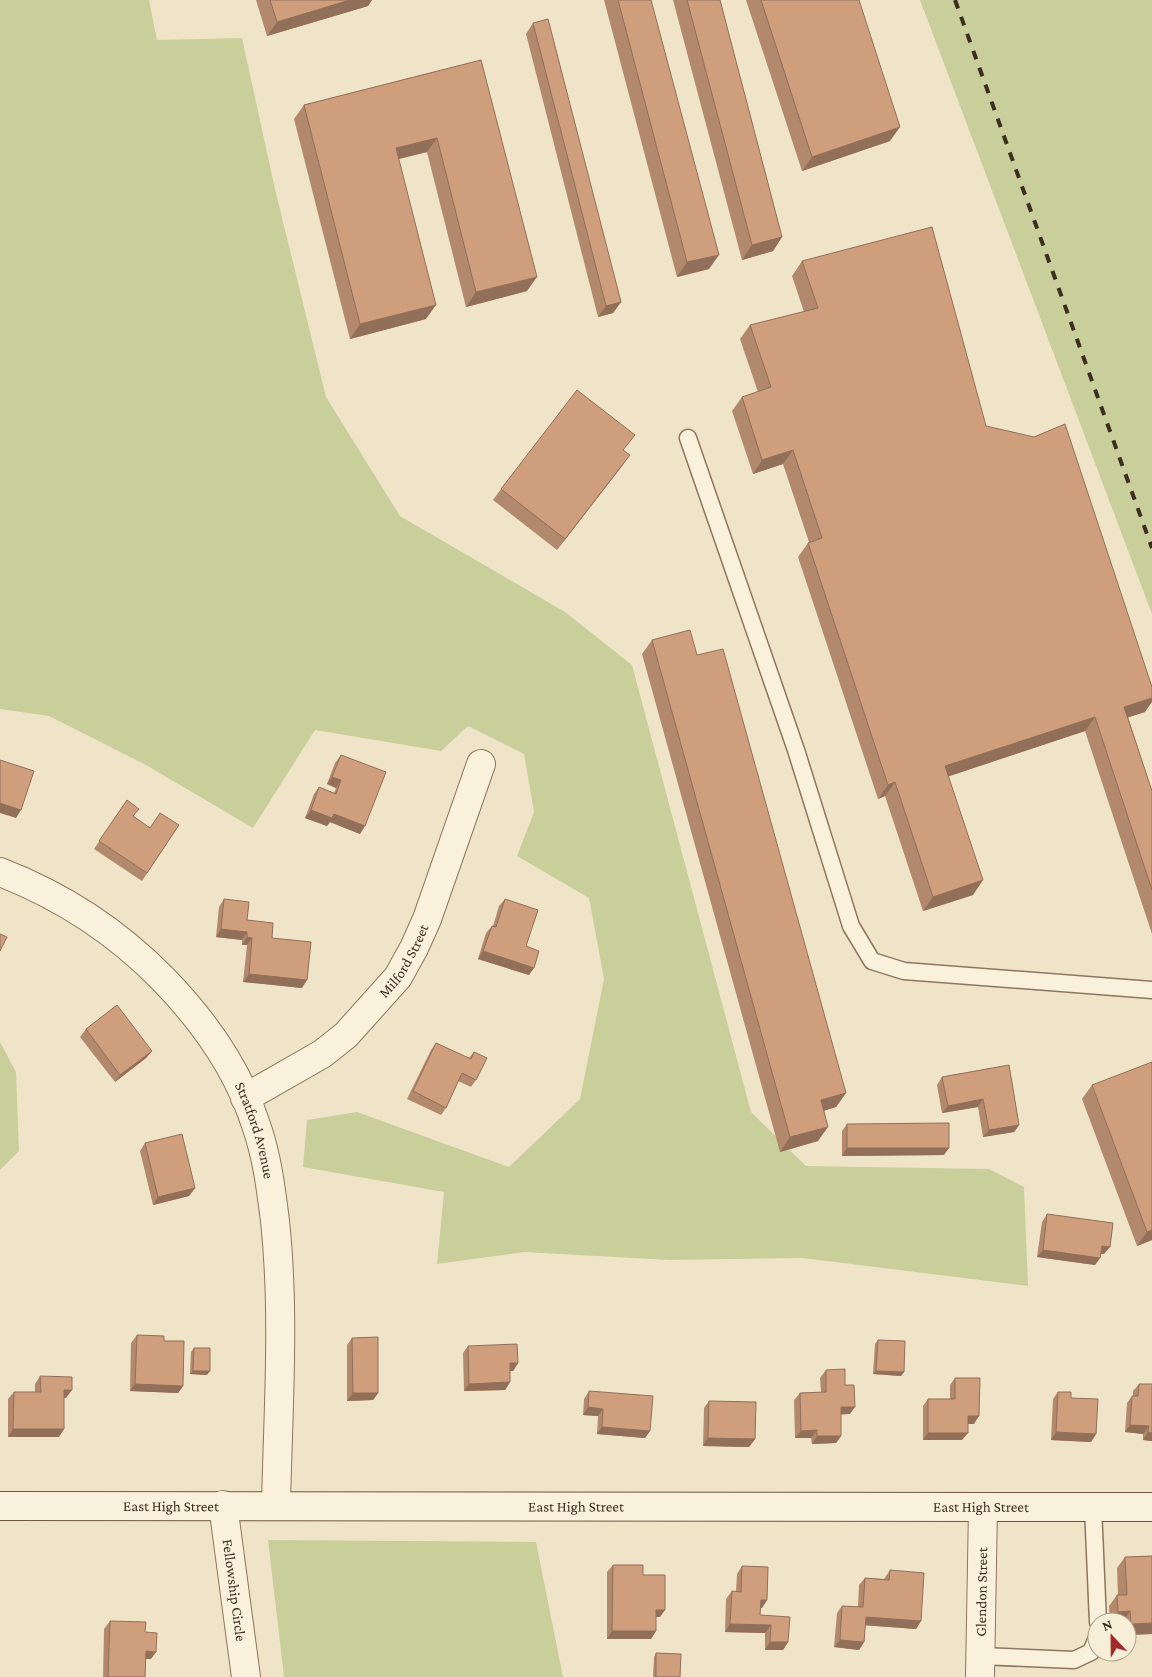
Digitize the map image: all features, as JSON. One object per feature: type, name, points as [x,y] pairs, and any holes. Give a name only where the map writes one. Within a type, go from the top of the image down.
[{"type":"street","name":"Milford Street","points":[[245,1098],[314,1059],[346,1035],[398,977],[414,948],[426,919],[481,764]]},
{"type":"street","name":"Stratford Avenue","points":[[0,872],[35,886],[73,907],[112,934],[150,966],[180,996],[205,1026],[227,1061],[245,1098],[264,1150],[277,1240],[280,1328],[276,1505]]},
{"type":"street","name":"Fellowship Circle","points":[[223,1505],[246,1677]]},
{"type":"street","name":"East High Street","points":[[0,1506],[1152,1507]]},
{"type":"street","name":"Glendon Street","points":[[980,1667],[983,1507]]},
{"type":"lane","points":[[688,438],[796,750],[851,926],[872,961],[904,972],[1152,990]]},
{"type":"lane","points":[[1093,1507],[1098,1612]]},
{"type":"lane","points":[[980,1667],[1074,1660],[1087,1654]]},
{"type":"green space","points":[[0,0],[149,0],[157,40],[242,38],[275,189],[326,397],[400,516],[565,612],[632,665],[751,1112],[806,1166],[989,1169],[1024,1187],[1028,1286],[803,1258],[669,1260],[524,1252],[437,1264],[444,1192],[303,1167],[307,1120],[357,1112],[509,1167],[580,1099],[604,979],[589,898],[517,856],[534,812],[524,754],[468,726],[441,751],[315,730],[253,828],[146,765],[49,716],[0,709]]},
{"type":"green space","points":[[920,0],[1152,0],[1152,614]]},
{"type":"green space","points":[[0,1042],[16,1072],[19,1151],[0,1170]]},
{"type":"green space","points":[[268,1540],[536,1542],[563,1677],[284,1677]]},
{"type":"building","points":[[270,0],[350,0],[277,22]]},
{"type":"building","points":[[618,0],[651,0],[719,255],[687,262]]},
{"type":"building","points":[[687,0],[720,0],[782,237],[752,245]]},
{"type":"building","points":[[761,0],[859,0],[900,127],[812,157]]},
{"type":"building","points":[[548,19],[621,302],[606,306],[533,23]]},
{"type":"building","points":[[481,60],[537,277],[476,292],[437,138],[396,148],[436,305],[360,324],[304,105]]},
{"type":"building","points":[[932,227],[986,426],[1034,437],[1065,424],[1152,687],[1152,698],[1124,707],[1152,791],[1152,890],[1095,717],[945,766],[983,880],[933,897],[895,782],[888,785],[808,543],[822,538],[793,450],[762,460],[742,397],[771,387],[750,325],[818,308],[802,261]]},
{"type":"building","points":[[577,390],[635,435],[623,450],[630,455],[565,539],[501,489]]},
{"type":"building","points":[[690,630],[697,655],[723,649],[846,1093],[821,1100],[828,1127],[790,1137],[652,640]]},
{"type":"building","points":[[341,755],[386,772],[365,826],[334,814],[332,818],[311,810],[319,787],[336,794],[341,780],[332,777]]},
{"type":"building","points":[[0,760],[34,771],[21,810],[0,803]]},
{"type":"building","points":[[127,800],[139,809],[133,816],[150,828],[160,813],[179,825],[147,873],[99,841]]},
{"type":"building","points":[[224,899],[249,902],[247,920],[273,923],[272,938],[311,942],[307,980],[249,974],[252,938],[247,937],[247,932],[221,929]]},
{"type":"building","points":[[505,899],[538,910],[526,946],[539,951],[534,968],[483,951],[492,926],[496,927]]},
{"type":"building","points":[[0,934],[7,937],[0,951]]},
{"type":"building","points":[[117,1005],[152,1051],[120,1075],[86,1029]]},
{"type":"building","points":[[436,1043],[471,1059],[474,1052],[487,1058],[476,1080],[462,1073],[446,1108],[413,1091]]},
{"type":"building","points":[[1152,1062],[1152,1230],[1147,1232],[1092,1085]]},
{"type":"building","points":[[1009,1065],[1019,1125],[989,1130],[983,1099],[948,1106],[942,1077]]},
{"type":"building","points":[[949,1123],[949,1148],[847,1148],[847,1124]]},
{"type":"building","points":[[182,1134],[195,1188],[158,1197],[145,1143]]},
{"type":"building","points":[[1047,1214],[1113,1223],[1110,1247],[1102,1246],[1100,1258],[1043,1250]]},
{"type":"building","points":[[137,1335],[164,1336],[164,1341],[184,1341],[183,1386],[135,1384]]},
{"type":"building","points":[[378,1337],[378,1393],[353,1393],[352,1338]]},
{"type":"building","points":[[878,1340],[905,1341],[904,1372],[876,1371]]},
{"type":"building","points":[[517,1344],[518,1363],[510,1363],[510,1382],[469,1384],[468,1346]]},
{"type":"building","points":[[194,1348],[210,1348],[210,1371],[193,1371]]},
{"type":"building","points":[[845,1369],[845,1385],[854,1385],[855,1407],[841,1407],[841,1436],[817,1436],[817,1430],[801,1431],[800,1393],[826,1392],[826,1370]]},
{"type":"building","points":[[40,1376],[72,1377],[72,1390],[64,1390],[64,1429],[13,1429],[14,1392],[41,1392]]},
{"type":"building","points":[[955,1378],[980,1378],[979,1416],[968,1416],[968,1433],[928,1433],[928,1399],[955,1399]]},
{"type":"building","points":[[1139,1384],[1152,1384],[1152,1433],[1148,1432],[1149,1426],[1130,1425],[1132,1396],[1138,1396]]},
{"type":"building","points":[[589,1391],[653,1396],[650,1431],[602,1427],[603,1409],[588,1407]]},
{"type":"building","points":[[1058,1392],[1071,1392],[1071,1398],[1098,1399],[1096,1434],[1056,1432]]},
{"type":"building","points":[[709,1401],[756,1402],[755,1439],[708,1438]]},
{"type":"building","points":[[1152,1556],[1152,1623],[1137,1624],[1137,1612],[1118,1612],[1117,1595],[1127,1595],[1125,1557]]},
{"type":"building","points":[[613,1565],[643,1565],[643,1575],[665,1575],[665,1610],[656,1610],[656,1631],[612,1631]]},
{"type":"building","points":[[742,1566],[768,1567],[767,1600],[761,1600],[760,1615],[790,1617],[788,1642],[770,1642],[771,1625],[730,1624],[732,1591],[741,1592]]},
{"type":"building","points":[[890,1570],[924,1573],[921,1621],[866,1617],[864,1642],[840,1640],[842,1606],[863,1607],[865,1578],[889,1580]]},
{"type":"building","points":[[110,1621],[146,1622],[145,1632],[157,1633],[156,1652],[146,1651],[145,1677],[108,1677]]},
{"type":"building","points":[[656,1653],[681,1654],[680,1677],[656,1677]]},
{"type":"railway","points":[[955,0],[1152,548]]}]
